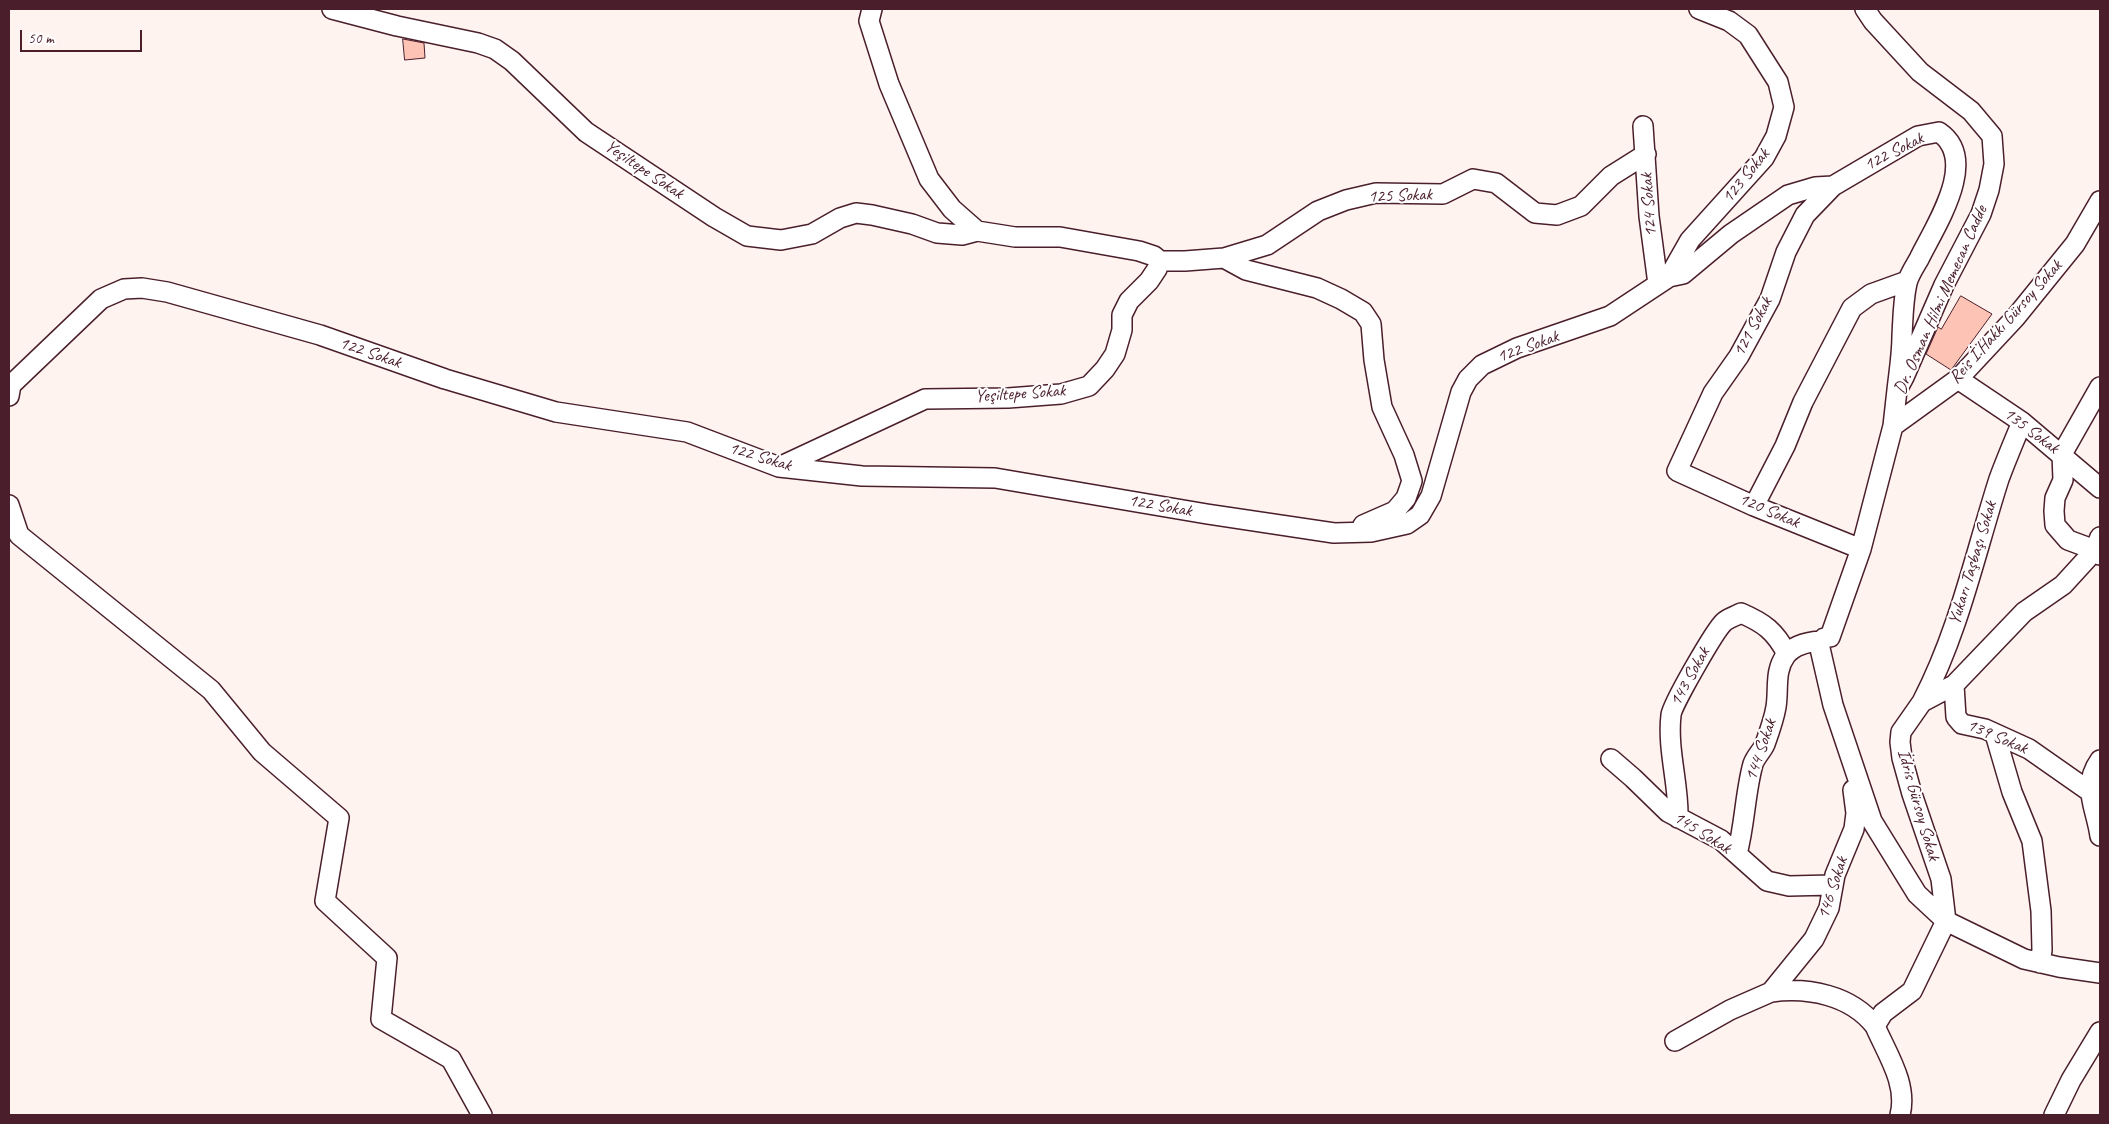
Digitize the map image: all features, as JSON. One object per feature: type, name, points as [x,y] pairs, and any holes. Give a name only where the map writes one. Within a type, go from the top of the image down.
[{"type":"street","name":"Yeşiltepe Sokak","points":[[332,9],[397,26],[478,43],[495,49],[512,61],[586,132],[714,217],[747,236],[781,240],[812,234],[840,218],[856,213],[912,224],[937,233],[962,235],[977,231],[1015,237],[1060,237],[1139,251],[1154,256],[1160,261],[1149,281],[1129,301],[1122,315],[1122,330],[1115,354],[1105,369],[1089,386],[1061,394],[1008,398],[925,399],[779,466]]},
{"type":"street","points":[[872,9],[869,21],[890,84],[930,179],[952,209],[977,231]]},
{"type":"street","name":"123 Sokak","points":[[1664,280],[1690,240],[1764,158],[1776,136],[1784,107],[1778,82],[1748,35],[1729,21],[1699,9]]},
{"type":"street","name":"Dr. Osman Hilmi Memecan Cadde","points":[[1820,641],[1830,637],[1861,549],[1893,426],[1897,390],[1944,285],[1981,214],[1989,190],[1994,164],[1992,136],[1971,111],[1920,72],[1873,21],[1865,9]]},
{"type":"street","name":"124 Sokak","points":[[1642,126],[1646,154],[1649,216],[1664,280]]},
{"type":"street","name":"122 Sokak","points":[[9,396],[12,385],[101,299],[124,289],[142,288],[167,292],[320,335],[445,379],[556,412],[687,432],[779,466],[862,476],[995,478],[1207,514],[1334,533],[1371,532],[1407,524],[1420,515],[1431,496],[1461,392],[1468,379],[1482,365],[1517,348],[1610,316],[1664,280],[1682,274],[1731,234],[1788,196],[1815,187],[1833,186],[1918,136],[1939,132],[1948,138],[1954,148],[1957,169],[1950,194],[1907,281],[1902,315],[1897,390]]},
{"type":"street","name":"125 Sokak","points":[[1160,261],[1224,258],[1267,245],[1318,211],[1346,200],[1376,193],[1443,194],[1473,180],[1496,183],[1535,213],[1557,215],[1580,206],[1611,176],[1646,154]]},
{"type":"street","name":"121 Sokak","points":[[1677,471],[1713,393],[1739,356],[1770,299],[1786,252],[1805,215],[1833,186]]},
{"type":"street","name":"Reis İ.Hakkı Gürsoy Sokak","points":[[1893,426],[1958,379],[2015,318],[2076,244],[2100,201]]},
{"type":"street","points":[[1224,258],[1246,270],[1317,288],[1363,312],[1371,324],[1374,360],[1382,407],[1404,455],[1412,481],[1406,498],[1395,511],[1369,523],[1334,533]]},
{"type":"street","points":[[1754,506],[1785,446],[1803,402],[1852,308],[1871,294],[1907,281]]},
{"type":"street","name":"135 Sokak","points":[[1958,379],[2022,422],[2100,488]]},
{"type":"street","points":[[2099,548],[2068,540],[2055,525],[2054,511],[2055,498],[2063,480],[2062,454],[2100,387]]},
{"type":"street","name":"Yukarı Taşbaşı Sokak","points":[[1922,702],[1936,676],[1965,595],[2000,477],[2022,422]]},
{"type":"street","name":"120 Sokak","points":[[1677,471],[1754,506],[1861,549]]},
{"type":"street","points":[[9,505],[20,534],[211,690],[262,752],[339,818],[325,901],[387,958],[381,1019],[451,1059],[482,1115]]},
{"type":"street","name":"İdris Gürsoy Sokak","points":[[1946,921],[1941,879],[1912,794],[1902,758],[1901,732],[1922,702],[1954,685],[2024,612],[2063,585],[2099,548]]},
{"type":"street","name":"143 Sokak","points":[[1678,818],[1678,804],[1670,751],[1671,713],[1704,650],[1724,620],[1741,613],[1762,622],[1779,640],[1787,654]]},
{"type":"street","points":[[1787,654],[1797,646],[1820,641],[1819,644],[1833,705],[1872,821],[1917,894],[1946,921],[2024,959],[2100,973]]},
{"type":"street","name":"144 Sokak","points":[[1737,854],[1754,761],[1764,746],[1769,730],[1776,706],[1779,666],[1787,654]]},
{"type":"street","name":"139 Sokak","points":[[1954,685],[1956,717],[1962,724],[1995,734],[2029,749],[2089,791]]},
{"type":"street","points":[[1995,734],[2012,792],[2032,841],[2041,912],[2042,950],[2040,963]]},
{"type":"street","name":"146 Sokak","points":[[1675,1041],[1730,1010],[1771,992],[1814,938],[1829,908],[1832,885],[1839,863],[1854,829],[1856,813],[1848,751]]},
{"type":"street","name":"145 Sokak","points":[[1611,759],[1634,778],[1668,812],[1721,840],[1767,881],[1789,886],[1832,885]]},
{"type":"street","points":[[2100,760],[2091,778],[2089,791],[2100,836]]},
{"type":"street","points":[[1875,1026],[1883,1013],[1912,990],[1946,921]]},
{"type":"street","points":[[1771,992],[1786,990],[1826,995],[1845,1002],[1868,1018],[1875,1026],[1896,1069],[1902,1103],[1900,1115]]},
{"type":"street","points":[[2054,1115],[2071,1080],[2100,1032]]},
{"type":"building","points":[[403,39],[424,43],[425,58],[405,60]]},
{"type":"building","points":[[1961,296],[1992,314],[1951,370],[1926,354],[1938,327],[1941,329]]}]
